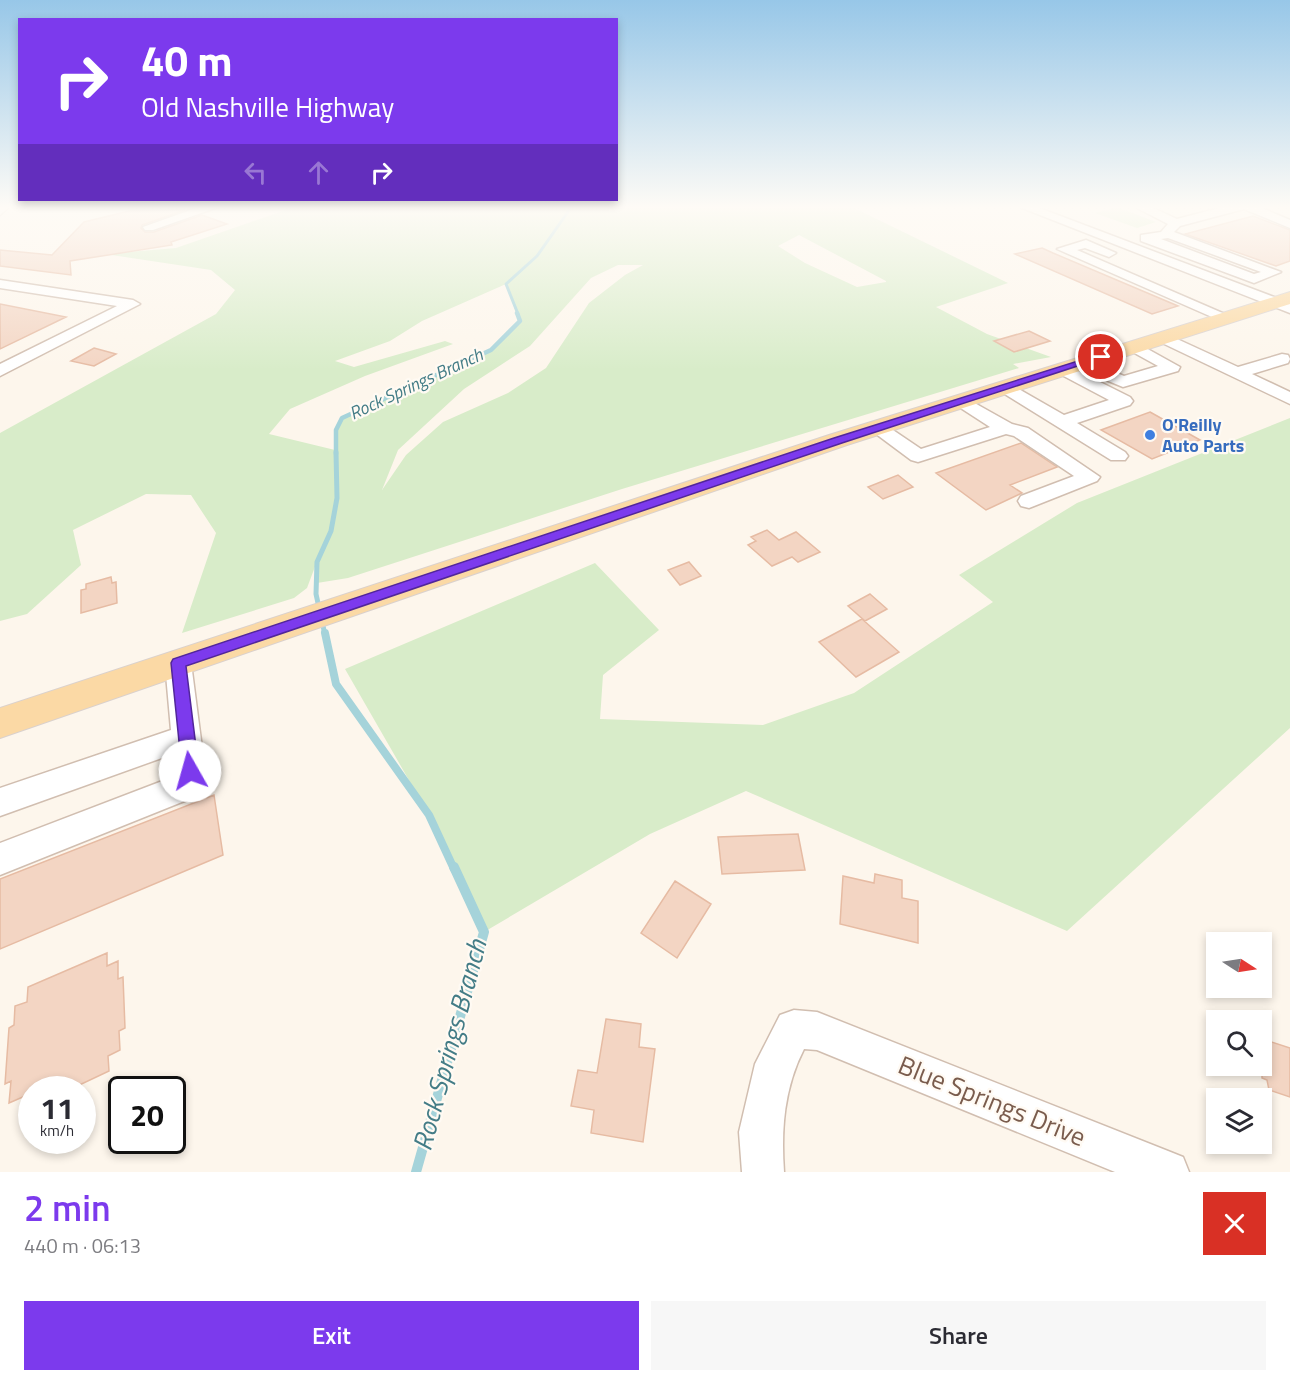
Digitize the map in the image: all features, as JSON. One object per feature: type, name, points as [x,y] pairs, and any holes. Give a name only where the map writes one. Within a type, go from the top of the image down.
[{"type":"main road","points":[[0,723],[877,428],[1226,318],[1285,303]]},
{"type":"street","points":[[1092,261],[1226,318]]},
{"type":"street","points":[[1139,261],[1187,285]]},
{"type":"street","points":[[1182,261],[1285,303]]},
{"type":"street","points":[[1195,261],[1254,279],[1274,272],[1248,261]]},
{"type":"street","points":[[0,284],[133,304],[0,371]]},
{"type":"street","points":[[1185,300],[1209,293]]},
{"type":"street","points":[[1164,338],[1290,399]]},
{"type":"street","points":[[1074,366],[1123,382],[1172,367],[1135,347]]},
{"type":"street","points":[[1237,373],[1281,359]]},
{"type":"street","points":[[1062,422],[1124,401],[1074,366]]},
{"type":"street","points":[[1004,388],[1118,456]]},
{"type":"street","points":[[962,401],[1005,428],[1021,432],[1090,477],[1029,501]]},
{"type":"street","points":[[877,428],[918,456],[1005,428]]},
{"type":"street","points":[[0,859],[176,790],[190,771],[178,663]]},
{"type":"street","points":[[0,802],[186,737]]},
{"type":"street","name":"Blue Springs Drive","points":[[763,1172],[760,1132],[775,1064],[794,1029],[817,1031],[1168,1172]]},
{"type":"green space","points":[[149,261],[801,261],[857,287],[886,281],[848,261],[962,261],[1008,283],[936,307],[987,334],[1051,357],[1013,364],[1019,368],[622,489],[348,578],[317,583],[316,564],[307,588],[294,598],[182,633],[216,533],[191,495],[146,494],[73,530],[81,565],[27,614],[0,621],[0,433],[216,314],[235,290],[211,270]],"holes":[[[618,265],[643,265],[625,275],[589,303],[546,368],[508,393],[443,422],[406,455],[382,490],[398,450],[464,389],[530,346],[591,278]],[[506,284],[519,321],[491,350],[357,409],[338,425],[335,450],[269,434],[290,409],[365,376],[453,344],[445,341],[354,367],[335,361],[390,341],[422,321]]]},
{"type":"green space","points":[[1290,418],[1290,728],[1067,931],[746,791],[650,834],[484,932],[429,815],[345,669],[595,563],[659,630],[603,675],[600,719],[763,725],[854,693],[993,602],[959,575],[1077,503]]},
{"type":"building","points":[[0,261],[72,261],[70,261],[71,275],[0,266]]},
{"type":"building","points":[[1030,261],[1072,261],[1178,306],[1152,314]]},
{"type":"building","points":[[1261,261],[1290,261],[1276,266]]},
{"type":"building","points":[[0,304],[66,317],[0,349]]},
{"type":"building","points":[[1029,331],[1050,341],[1014,352],[994,341]]},
{"type":"building","points":[[94,348],[116,354],[94,366],[71,361]]},
{"type":"building","name":"O'Reilly Auto Parts","points":[[1150,412],[1200,440],[1152,459],[1101,430]]},
{"type":"building","points":[[1021,443],[1057,467],[1010,485],[1022,493],[986,510],[936,473]]},
{"type":"building","points":[[898,475],[913,487],[883,499],[868,487]]},
{"type":"building","points":[[767,530],[779,540],[796,532],[820,552],[798,562],[792,557],[772,566],[748,545],[756,541],[751,537]]},
{"type":"building","points":[[689,562],[701,576],[680,585],[668,570]]},
{"type":"building","points":[[111,577],[112,583],[116,582],[117,603],[81,613],[81,590],[86,589],[86,584]]},
{"type":"building","points":[[870,594],[887,609],[865,621],[848,606]]},
{"type":"building","points":[[862,619],[899,652],[856,677],[819,642]]},
{"type":"building","points":[[214,795],[223,855],[0,949],[0,879]]},
{"type":"building","points":[[798,834],[805,870],[722,874],[718,837]]},
{"type":"building","points":[[875,874],[902,880],[902,898],[918,901],[918,943],[840,924],[843,876],[874,883]]},
{"type":"building","points":[[675,881],[711,904],[677,958],[641,933]]},
{"type":"building","points":[[107,953],[107,966],[118,961],[118,979],[123,977],[125,1028],[119,1031],[120,1050],[108,1056],[109,1071],[96,1077],[18,1076],[18,1099],[9,1103],[11,1081],[5,1084],[9,1028],[14,1025],[15,1006],[27,1002],[28,987]]},
{"type":"building","points":[[606,1019],[641,1024],[639,1047],[655,1049],[643,1142],[591,1133],[594,1110],[571,1106],[578,1070],[597,1073]]},
{"type":"building","points":[[1272,1042],[1290,1048],[1290,1097],[1272,1091],[1272,1088],[1269,1088],[1267,1080],[1262,1076],[1272,1076]]},
{"type":"waterway","name":"Rock Springs Branch","points":[[518,314],[506,284],[532,261]]},
{"type":"waterway","name":"Rock Springs Branch","points":[[336,452],[336,430],[342,418],[491,350],[520,321],[517,313]]},
{"type":"waterway","name":"Rock Springs Branch","points":[[325,635],[316,594],[317,562],[331,531],[337,498],[336,452]]},
{"type":"waterway","name":"Rock Springs Branch","points":[[325,633],[336,684],[429,815],[454,869]]},
{"type":"waterway","name":"Rock Springs Branch","points":[[416,1172],[484,932],[454,867]]},
{"type":"place","name":"O'Reilly Auto Parts","points":[[1150,435]]},
{"type":"route","points":[[190,771],[178,663],[838,440],[1101,357]]}]
